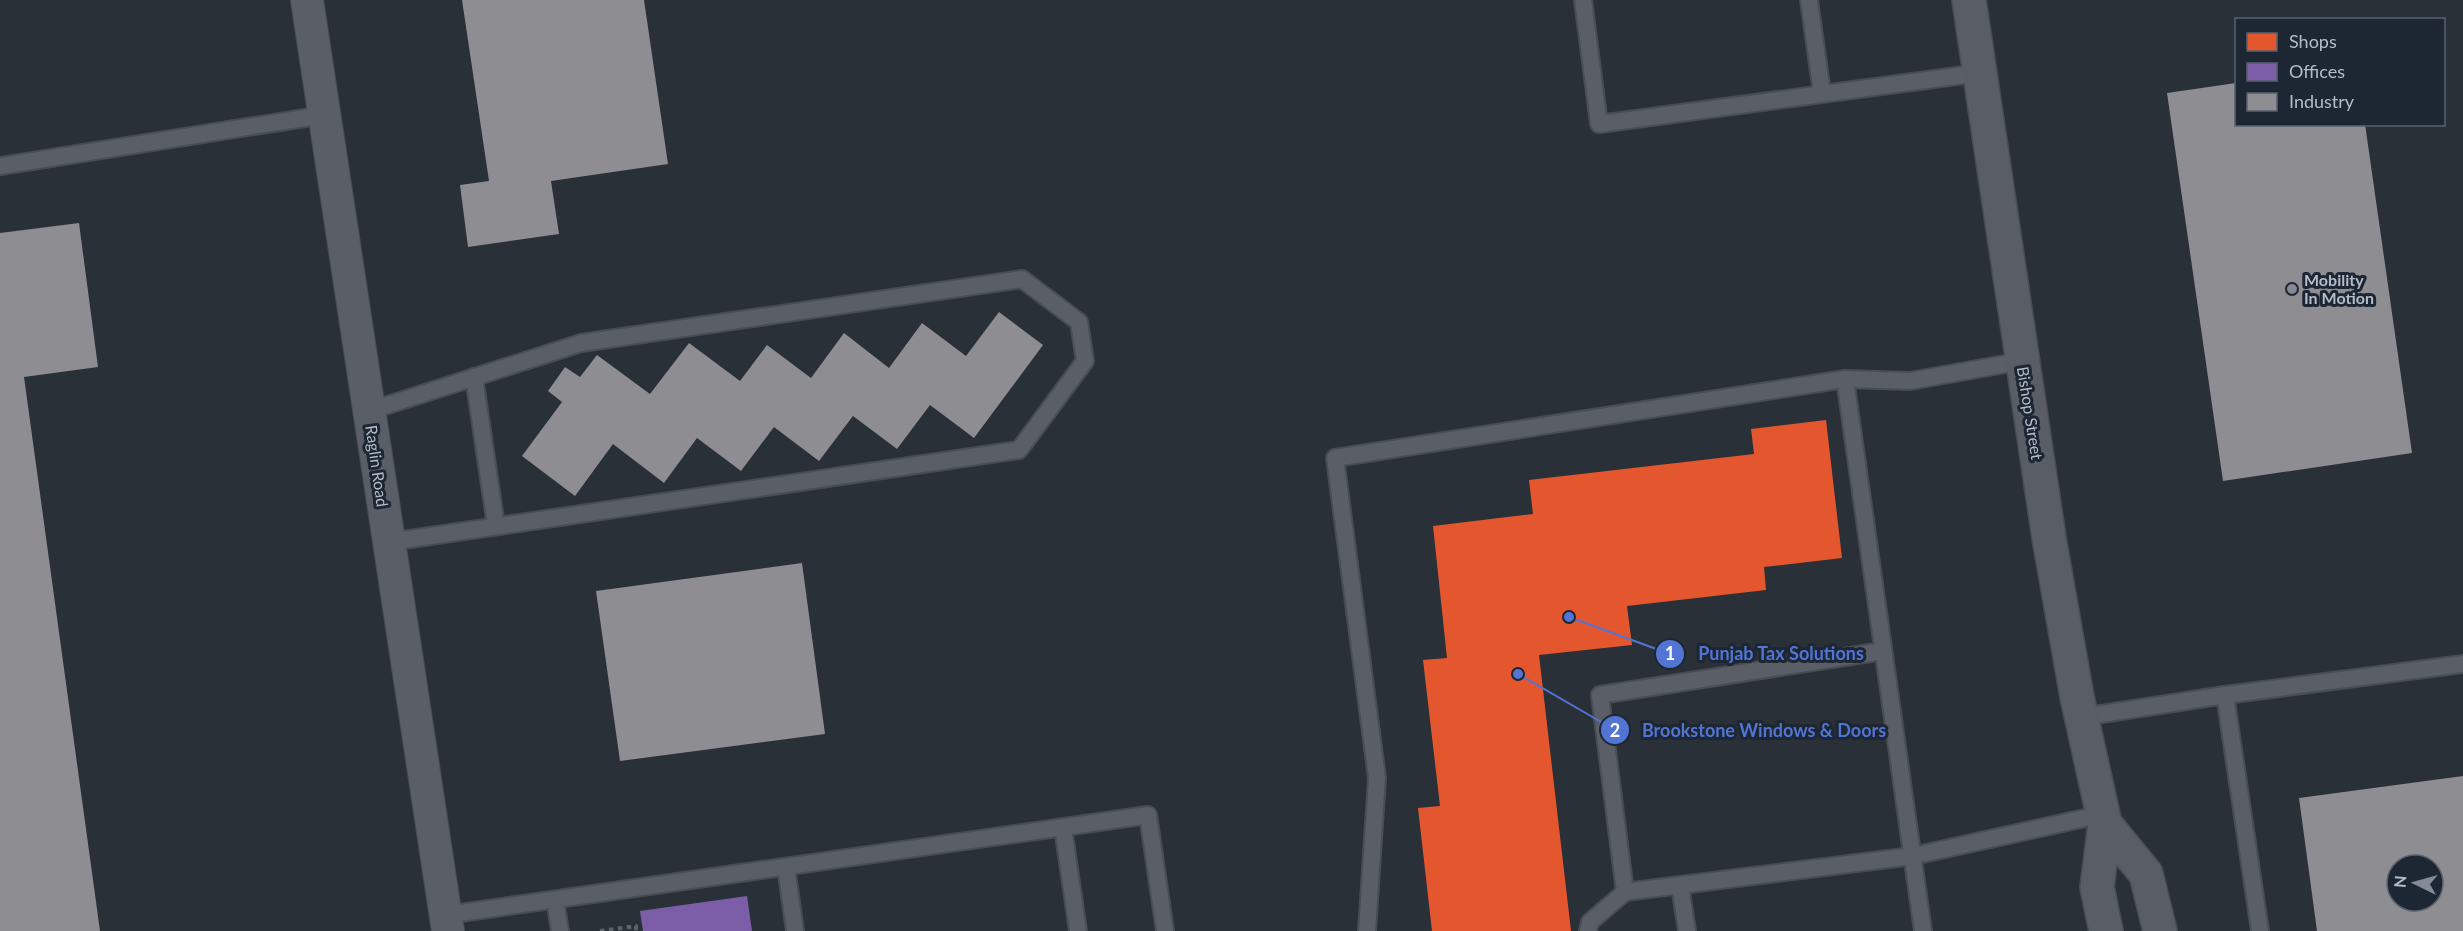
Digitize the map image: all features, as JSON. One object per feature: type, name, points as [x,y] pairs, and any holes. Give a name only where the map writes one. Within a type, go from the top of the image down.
[{"type":"street","name":"Raglin Road","points":[[307,0],[447,923]]},
{"type":"street","name":"Bishop Street","points":[[1969,0],[2049,538],[2082,717],[2104,819],[2097,887],[2106,931]]},
{"type":"street","name":"Bishop Street","points":[[2104,819],[2146,874],[2160,931]]},
{"type":"lane","points":[[1583,0],[1599,124],[1979,73]]},
{"type":"lane","points":[[1809,0],[1822,93]]},
{"type":"lane","points":[[0,166],[324,115]]},
{"type":"lane","points":[[369,411],[580,343],[1022,279],[1079,322],[1085,362],[1019,450],[389,542]]},
{"type":"lane","points":[[1367,931],[1377,778],[1335,458],[1845,379],[1910,381],[2022,361]]},
{"type":"lane","points":[[474,377],[496,526]]},
{"type":"lane","points":[[1845,379],[1923,931]]},
{"type":"lane","points":[[1625,892],[1600,695],[1883,651]]},
{"type":"lane","points":[[2082,717],[2225,695],[2463,664]]},
{"type":"lane","points":[[2225,695],[2260,931]]},
{"type":"lane","points":[[447,923],[555,900],[1148,815],[1165,931]]},
{"type":"lane","points":[[1588,931],[1590,922],[1625,892],[1913,856],[2104,819]]},
{"type":"lane","points":[[1063,828],[1078,931]]},
{"type":"lane","points":[[786,867],[795,931]]},
{"type":"lane","points":[[1680,886],[1687,931]]},
{"type":"lane","points":[[555,900],[560,931]]},
{"type":"path","points":[[600,931],[636,926],[636,931]]},
{"type":"building: Shops","points":[[1826,420],[1842,558],[1764,567],[1766,590],[1627,606],[1632,645],[1539,655],[1571,931],[1432,931],[1418,808],[1440,806],[1423,660],[1447,658],[1433,526],[1533,514],[1529,480],[1754,454],[1751,429]]},
{"type":"building: Offices","points":[[747,896],[752,931],[643,931],[640,911]]},
{"type":"building: Industry","points":[[462,0],[644,0],[668,164],[551,181],[559,234],[468,247],[460,185],[489,181]]},
{"type":"building: Industry","name":"Mobility In Motion","points":[[2235,83],[2235,126],[2365,126],[2412,453],[2223,481],[2167,93]]},
{"type":"building: Industry","points":[[79,223],[98,367],[24,377],[100,931],[0,931],[0,233]]},
{"type":"building: Industry","points":[[999,312],[1043,345],[974,438],[930,405],[897,449],[853,416],[819,461],[774,427],[741,471],[697,438],[664,483],[613,444],[575,496],[522,456],[562,402],[548,391],[565,367],[580,377],[597,355],[650,394],[689,343],[740,381],[767,345],[811,378],[844,333],[889,368],[922,323],[966,356]]},
{"type":"building: Industry","points":[[802,563],[825,734],[620,761],[596,591]]},
{"type":"building: Industry","points":[[2463,776],[2463,931],[2317,931],[2299,798]]},
{"type":"place","name":"Mobility In Motion","points":[[2292,289]]},
{"type":"place","name":"Punjab Tax Solutions","points":[[1569,617]]},
{"type":"place","name":"Brookstone Windows & Doors","points":[[1518,674]]}]
